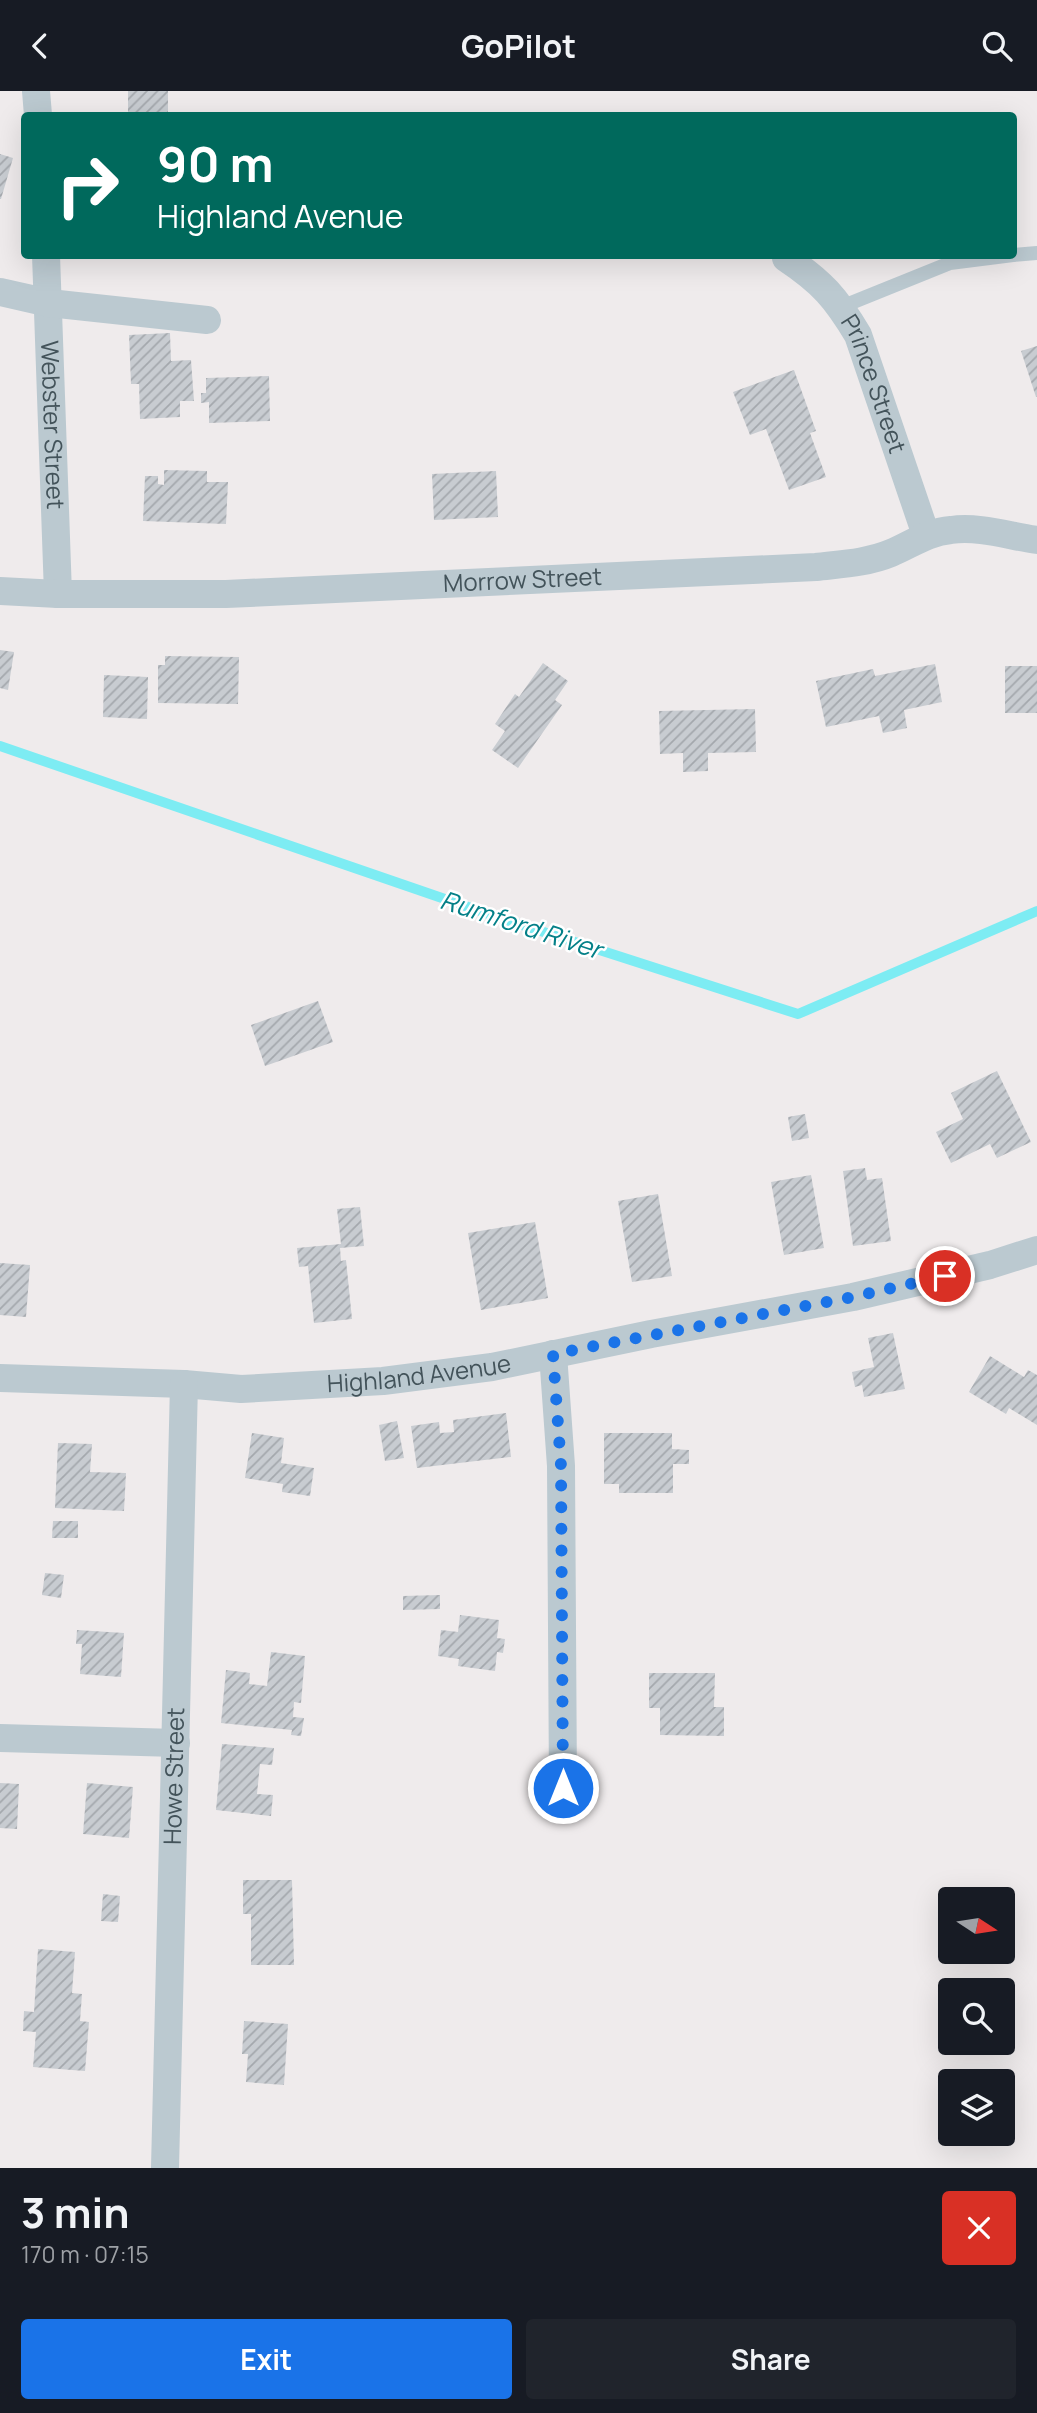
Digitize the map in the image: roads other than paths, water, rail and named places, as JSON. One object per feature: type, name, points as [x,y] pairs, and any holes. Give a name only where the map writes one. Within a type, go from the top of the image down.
[{"type":"street","points":[[36,91],[38,112]]},
{"type":"street","name":"Webster Street","points":[[46,259],[58,594]]},
{"type":"street","name":"Prince Street","points":[[787,259],[818,281],[841,307],[858,335],[926,535]]},
{"type":"street","points":[[0,292],[49,303],[207,320]]},
{"type":"street","name":"Morrow Street","points":[[0,591],[58,594],[226,594],[816,567],[857,562],[890,553],[926,535],[952,529],[978,530],[1037,540]]},
{"type":"street","name":"Highland Avenue","points":[[0,1378],[184,1384],[241,1389],[383,1381],[492,1367],[853,1297],[990,1265],[1037,1250]]},
{"type":"street","points":[[553,1354],[561,1466],[563,1788]]},
{"type":"street","name":"Howe Street","points":[[165,2168],[184,1384]]},
{"type":"street","points":[[0,1738],[176,1743]]},
{"type":"lane","points":[[1017,255],[1037,253]]},
{"type":"lane","points":[[841,307],[950,263],[982,259]]},
{"type":"waterway","name":"Rumford River","points":[[0,746],[503,919],[798,1014],[1037,911]]}]
